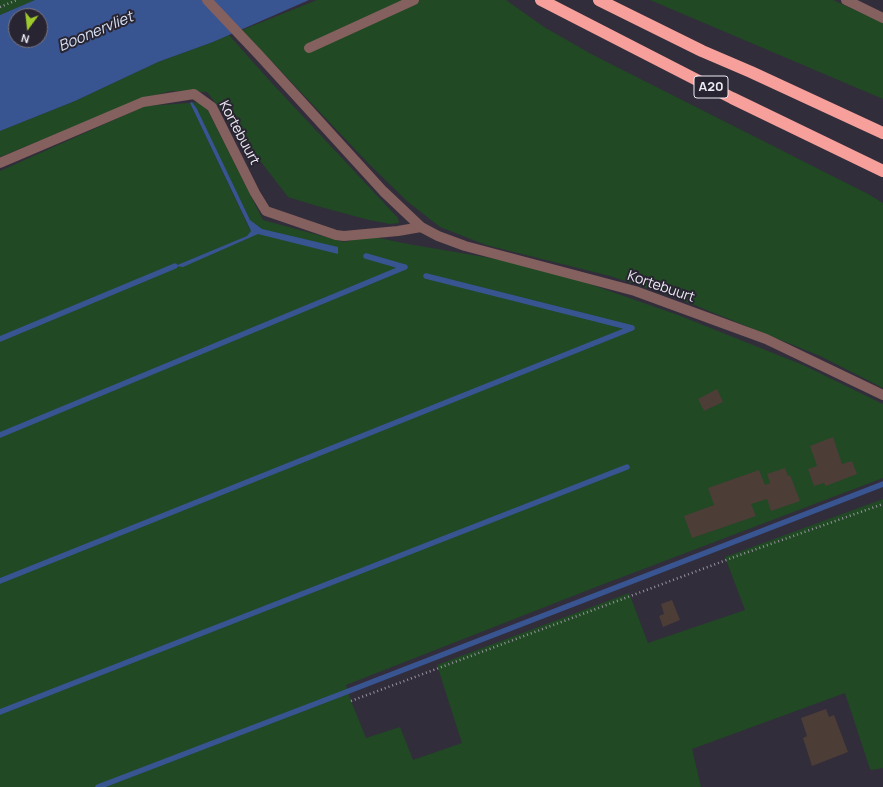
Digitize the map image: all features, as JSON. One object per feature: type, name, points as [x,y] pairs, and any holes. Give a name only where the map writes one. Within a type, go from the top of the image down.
[{"type":"highway","name":"A20","points":[[541,0],[732,98],[883,171]]},
{"type":"highway","name":"A20","points":[[599,0],[702,51],[883,133]]},
{"type":"street","name":"Kortebuurt","points":[[207,0],[383,191],[421,227],[438,236],[465,246],[635,291],[766,339],[883,395]]},
{"type":"street","points":[[309,48],[414,0]]},
{"type":"street","points":[[846,0],[883,18]]},
{"type":"street","name":"Kortebuurt","points":[[0,163],[143,102],[194,94],[212,107],[255,193],[266,211],[336,235],[344,236],[398,231],[421,227]]},
{"type":"path","points":[[0,7],[17,0]]},
{"type":"path","points":[[351,701],[730,559],[883,504]]},
{"type":"green space","points":[[0,0],[35,0],[16,8],[8,8],[8,12],[0,15]]},
{"type":"green space","points":[[317,0],[506,0],[544,27],[593,55],[883,203],[883,388],[820,356],[677,298],[610,276],[486,245],[440,227],[408,202],[368,163],[242,30]]},
{"type":"green space","points":[[650,0],[833,0],[883,23],[883,99]]},
{"type":"green space","points":[[229,35],[398,218],[399,223],[390,224],[369,220],[288,197],[207,92],[171,91],[141,99],[0,157],[0,131],[75,101],[158,62]]},
{"type":"green space","points":[[192,102],[201,103],[208,111],[263,220],[344,242],[369,236],[514,262],[558,273],[678,315],[803,365],[883,404],[883,478],[596,587],[346,685],[366,738],[400,727],[413,760],[462,743],[437,665],[629,593],[648,643],[745,610],[725,557],[883,499],[883,768],[870,769],[845,693],[692,749],[701,787],[0,787],[0,171],[145,106],[190,103],[250,230],[250,220]]},
{"type":"water","name":"Boonervliet","points":[[35,0],[309,0],[213,42],[158,62],[75,101],[0,131],[0,15],[8,12],[8,48],[48,48],[48,8],[16,8]]},
{"type":"water","points":[[192,102],[197,109],[250,220],[262,229],[338,247],[338,254],[258,234],[183,267],[175,266],[247,236],[251,231],[190,103]]},
{"type":"building","points":[[717,389],[723,402],[704,411],[698,399]]},
{"type":"building","points":[[833,437],[842,464],[852,461],[857,474],[826,486],[824,483],[814,486],[808,469],[817,466],[810,446]]},
{"type":"building","points":[[785,468],[788,476],[790,475],[800,501],[771,511],[767,499],[751,504],[756,516],[692,538],[684,516],[714,505],[708,488],[759,470],[765,485],[770,483],[767,474]]},
{"type":"building","points":[[672,600],[680,620],[663,627],[659,616],[664,614],[661,604]]},
{"type":"building","points":[[826,709],[829,717],[834,715],[848,752],[812,766],[803,738],[807,736],[801,718]]},
{"type":"waterway","points":[[366,256],[404,267]]},
{"type":"waterway","points":[[0,339],[175,266]]},
{"type":"waterway","points":[[0,435],[405,267]]},
{"type":"waterway","points":[[0,581],[632,328],[426,276]]},
{"type":"waterway","points":[[0,712],[627,467]]},
{"type":"waterway","points":[[98,787],[883,484]]}]
